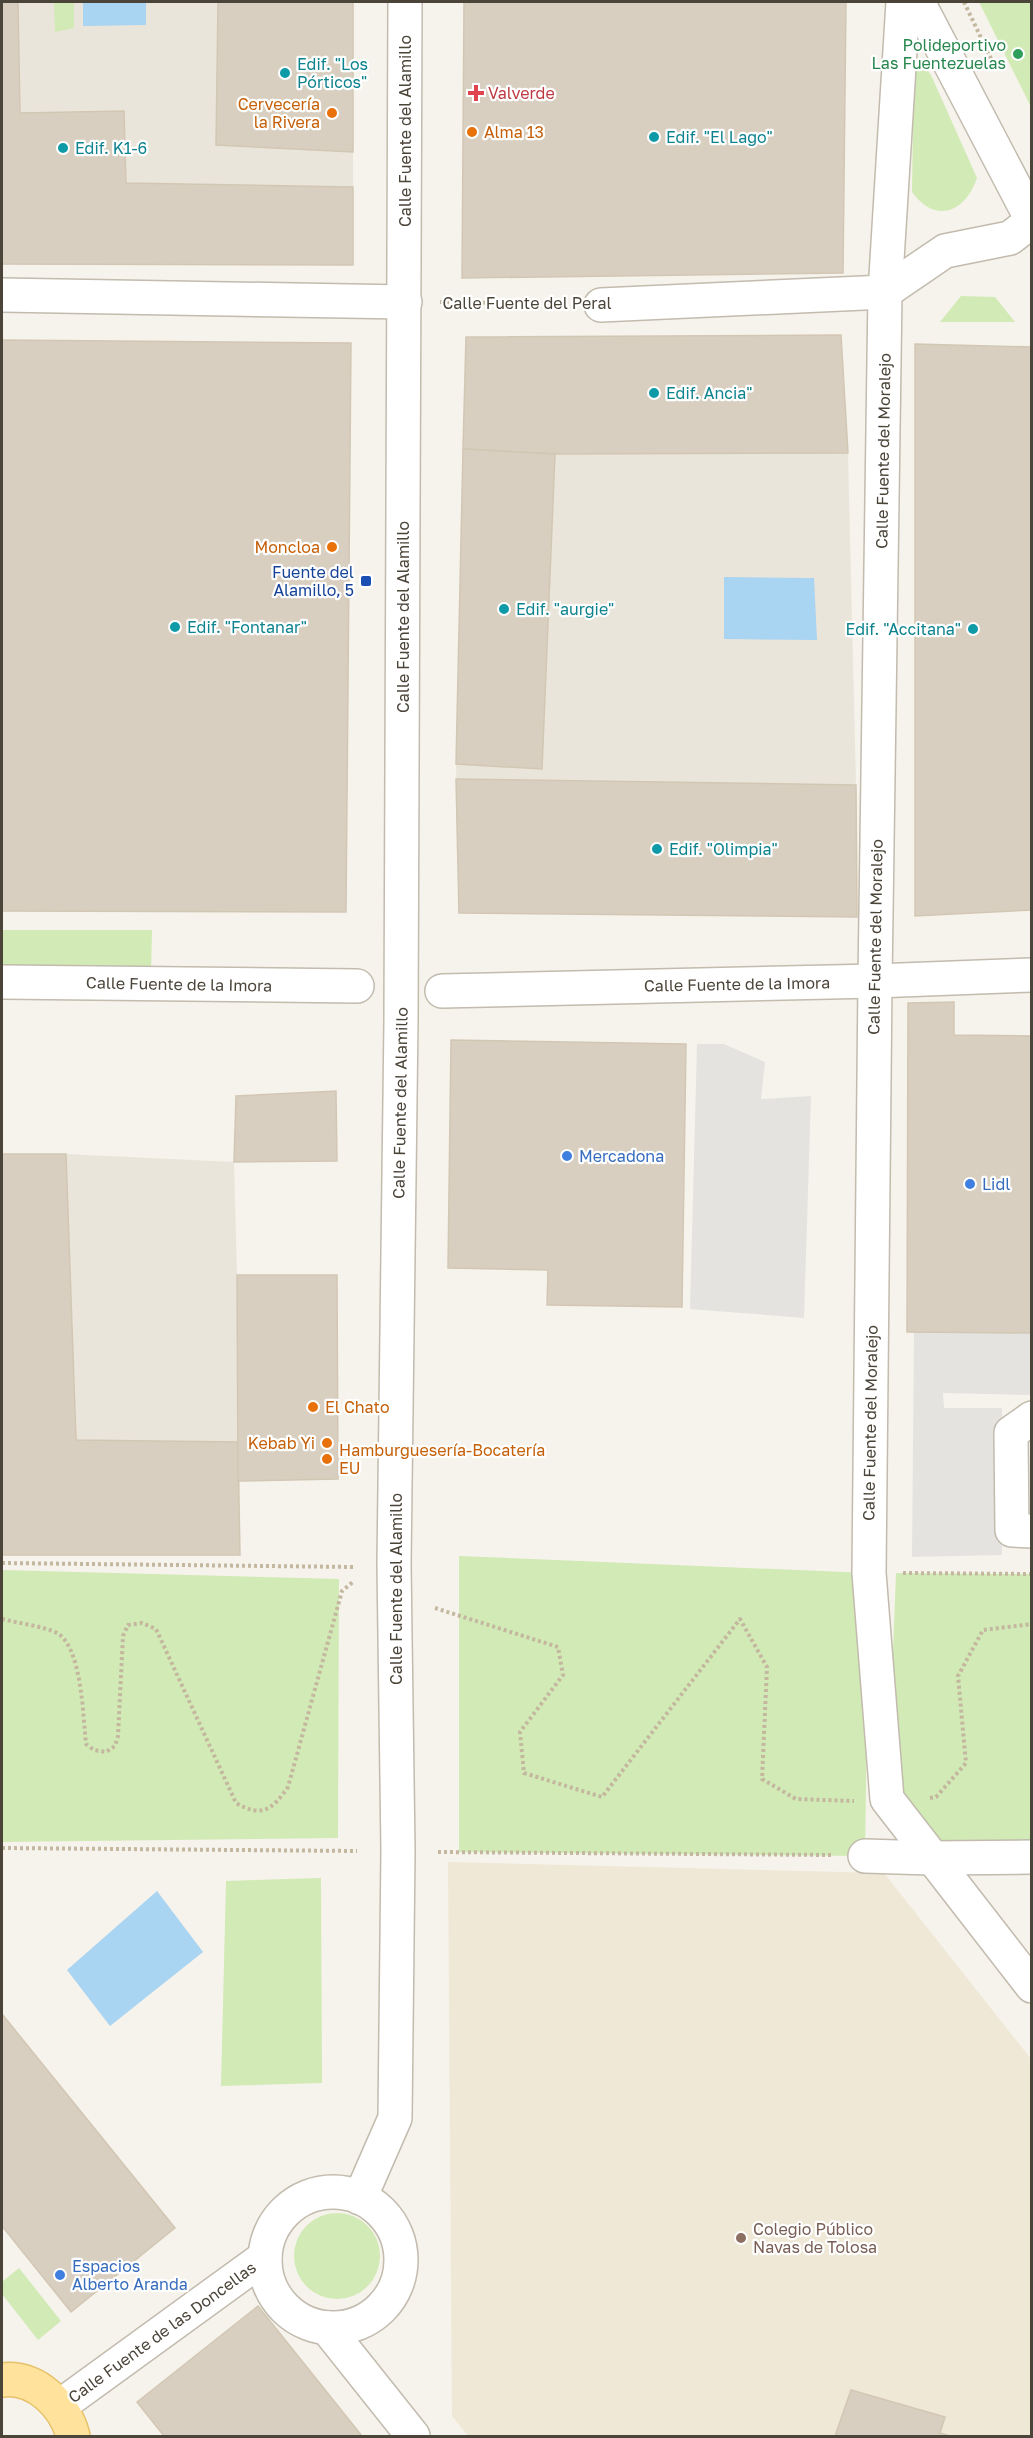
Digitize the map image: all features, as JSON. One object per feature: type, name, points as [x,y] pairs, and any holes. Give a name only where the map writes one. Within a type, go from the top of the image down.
[{"type":"main road","points":[[2,2380],[26,2383],[44,2392],[60,2406],[70,2424],[73,2436]]},
{"type":"street","name":"Calle Fuente del Alamillo","points":[[360,2198],[396,2118],[398,1851],[394,1564],[401,1021],[405,2]]},
{"type":"street","name":"Calle Fuente del Moralejo","points":[[876,1800],[868,1573],[874,981],[885,292],[903,2]]},
{"type":"street","points":[[885,292],[945,251],[1010,238],[1032,220],[918,2]]},
{"type":"street","name":"Calle Fuente del Peral","points":[[601,305],[885,292]]},
{"type":"street","points":[[2,295],[405,302]]},
{"type":"street","name":"Calle Fuente de la Imora","points":[[442,991],[1032,975]]},
{"type":"street","name":"Calle Fuente de la Imora","points":[[2,982],[357,986]]},
{"type":"street","points":[[1032,1418],[1011,1433],[1012,1530],[1032,1530]]},
{"type":"street","points":[[876,1800],[930,1858],[1032,1986]]},
{"type":"street","points":[[865,1856],[1032,1857]]},
{"type":"street","points":[[339,2192],[360,2198],[378,2209],[392,2225],[399,2245],[401,2266],[396,2287],[384,2305],[368,2319],[348,2326],[327,2328],[306,2323],[289,2312],[276,2296],[267,2277],[265,2257],[269,2237],[280,2217],[296,2202],[317,2193],[339,2192]]},
{"type":"street","name":"Calle Fuente de las Doncellas","points":[[60,2406],[265,2257]]},
{"type":"street","points":[[327,2328],[413,2436]]},
{"type":"path","name":"Calle Fuente del Peral","points":[[405,302],[601,305]]},
{"type":"path","points":[[2,1563],[353,1567]]},
{"type":"path","points":[[868,1573],[1032,1574]]},
{"type":"path","points":[[2,1619],[57,1633],[69,1645],[76,1663],[86,1744],[94,1750],[106,1752],[115,1746],[118,1736],[123,1636],[128,1625],[142,1623],[156,1629],[236,1803],[249,1811],[263,1811],[276,1804],[288,1787],[342,1591],[354,1581]]},
{"type":"path","points":[[435,1608],[558,1647],[563,1675],[520,1732],[524,1773],[602,1797],[740,1619],[767,1667],[762,1779],[796,1799],[876,1800],[936,1797],[966,1763],[958,1676],[983,1630],[1032,1624]]},
{"type":"path","points":[[2,1848],[357,1851]]},
{"type":"path","points":[[438,1852],[865,1856]]},
{"type":"shaded area","points":[[2,2],[353,2],[353,265],[2,264]]},
{"type":"shaded area","points":[[841,335],[848,453],[857,917],[459,913],[456,764],[466,337]]},
{"type":"shaded area","points":[[697,1044],[724,1044],[765,1062],[761,1099],[811,1096],[804,1318],[690,1309]]},
{"type":"shaded area","points":[[2,1154],[66,1154],[234,1162],[237,1275],[337,1275],[338,1479],[238,1481],[240,1555],[2,1555]]},
{"type":"shaded area","points":[[914,1332],[1031,1333],[1031,1395],[943,1393],[944,1408],[1002,1408],[1002,1555],[912,1557]]},
{"type":"shaded area","name":"Colegio Público Navas de Tolosa","points":[[448,1862],[884,1873],[1031,2059],[1031,2436],[468,2436],[452,2416]]},
{"type":"green space","points":[[54,2],[74,2],[74,28],[55,32]]},
{"type":"green space","name":"Polideportivo Las Fuentezuelas","points":[[979,2],[1031,2],[1031,107]]},
{"type":"green space","points":[[914,53],[931,75],[977,178],[965,199],[949,210],[940,211],[930,208],[912,192]]},
{"type":"green space","points":[[961,296],[995,297],[1015,322],[940,322]]},
{"type":"green space","points":[[2,930],[152,930],[151,972],[2,972]]},
{"type":"green space","points":[[459,1556],[869,1573],[865,1856],[459,1852]]},
{"type":"green space","points":[[2,1570],[339,1579],[338,1838],[2,1842]]},
{"type":"green space","points":[[896,1573],[1031,1574],[1031,1857],[946,1858],[907,1812],[889,1759]]},
{"type":"green space","points":[[321,1878],[322,2083],[221,2086],[226,1881]]},
{"type":"green space","points":[[329,2213],[345,2213],[368,2225],[377,2239],[380,2256],[377,2273],[368,2287],[345,2299],[329,2299],[313,2292],[301,2280],[294,2264],[294,2248],[301,2232],[313,2220]]},
{"type":"green space","points":[[19,2268],[61,2321],[38,2340],[2,2294],[2,2282]]},
{"type":"water","points":[[83,2],[146,2],[146,25],[83,26]]},
{"type":"water","points":[[724,577],[814,578],[817,640],[724,639]]},
{"type":"water","points":[[157,1891],[203,1952],[110,2026],[67,1970]]},
{"type":"building","name":"Edif. K1-6","points":[[2,2],[18,2],[20,113],[124,111],[126,183],[353,187],[353,265],[2,264]]},
{"type":"building","name":"Edif. \"Los Pórticos\"","points":[[218,2],[353,2],[353,152],[216,145]]},
{"type":"building","name":"Edif. \"El Lago\"","points":[[464,2],[846,2],[843,273],[462,278]]},
{"type":"building","name":"Edif. Ancia\"","points":[[841,335],[848,453],[555,454],[463,449],[466,337]]},
{"type":"building","name":"Edif. \"Fontanar\"","points":[[2,340],[351,343],[346,912],[2,911]]},
{"type":"building","name":"Edif. \"Accitana\"","points":[[915,344],[1032,347],[1032,910],[915,916]]},
{"type":"building","name":"Edif. \"aurgie\"","points":[[463,449],[555,454],[542,769],[456,764]]},
{"type":"building","name":"Edif. \"Olimpia\"","points":[[456,779],[856,785],[857,917],[459,913]]},
{"type":"building","name":"Lidl","points":[[954,1002],[954,1035],[1032,1036],[1032,1333],[907,1332],[908,1003]]},
{"type":"building","name":"Mercadona","points":[[451,1040],[686,1044],[682,1307],[547,1305],[548,1270],[448,1268]]},
{"type":"building","points":[[336,1091],[337,1161],[234,1162],[236,1096]]},
{"type":"building","points":[[2,1154],[66,1154],[76,1440],[238,1442],[240,1555],[2,1555]]},
{"type":"building","points":[[237,1275],[337,1275],[338,1479],[238,1481]]},
{"type":"building","points":[[2,2014],[175,2228],[71,2312],[2,2226]]},
{"type":"building","points":[[258,2306],[362,2436],[164,2436],[137,2402]]},
{"type":"building","points":[[851,2390],[945,2417],[940,2433],[950,2436],[835,2436]]},
{"type":"place","name":"Polideportivo Las Fuentezuelas","points":[[1018,54]]},
{"type":"place","name":"Edif. \"Los Pórticos\"","points":[[285,73]]},
{"type":"place","name":"Valverde","points":[[476,93]]},
{"type":"place","name":"Cervecería la Rivera","points":[[332,113]]},
{"type":"place","name":"Alma 13","points":[[472,132]]},
{"type":"place","name":"Edif. \"El Lago\"","points":[[654,137]]},
{"type":"place","name":"Edif. K1-6","points":[[63,148]]},
{"type":"place","name":"Edif. Ancia\"","points":[[654,393]]},
{"type":"place","name":"Moncloa","points":[[332,547]]},
{"type":"place","name":"Fuente del Alamillo, 5","points":[[366,581]]},
{"type":"place","name":"Edif. \"aurgie\"","points":[[504,609]]},
{"type":"place","name":"Edif. \"Fontanar\"","points":[[175,627]]},
{"type":"place","name":"Edif. \"Accitana\"","points":[[973,629]]},
{"type":"place","name":"Edif. \"Olimpia\"","points":[[657,849]]},
{"type":"place","name":"Mercadona","points":[[567,1156]]},
{"type":"place","name":"Lidl","points":[[970,1184]]},
{"type":"place","name":"El Chato","points":[[313,1407]]},
{"type":"place","name":"Kebab Yi","points":[[327,1443]]},
{"type":"place","name":"Hamburguesería-Bocatería EU","points":[[327,1459]]},
{"type":"place","name":"Colegio Público Navas de Tolosa","points":[[741,2238]]},
{"type":"place","name":"Espacios Alberto Aranda","points":[[60,2275]]}]
